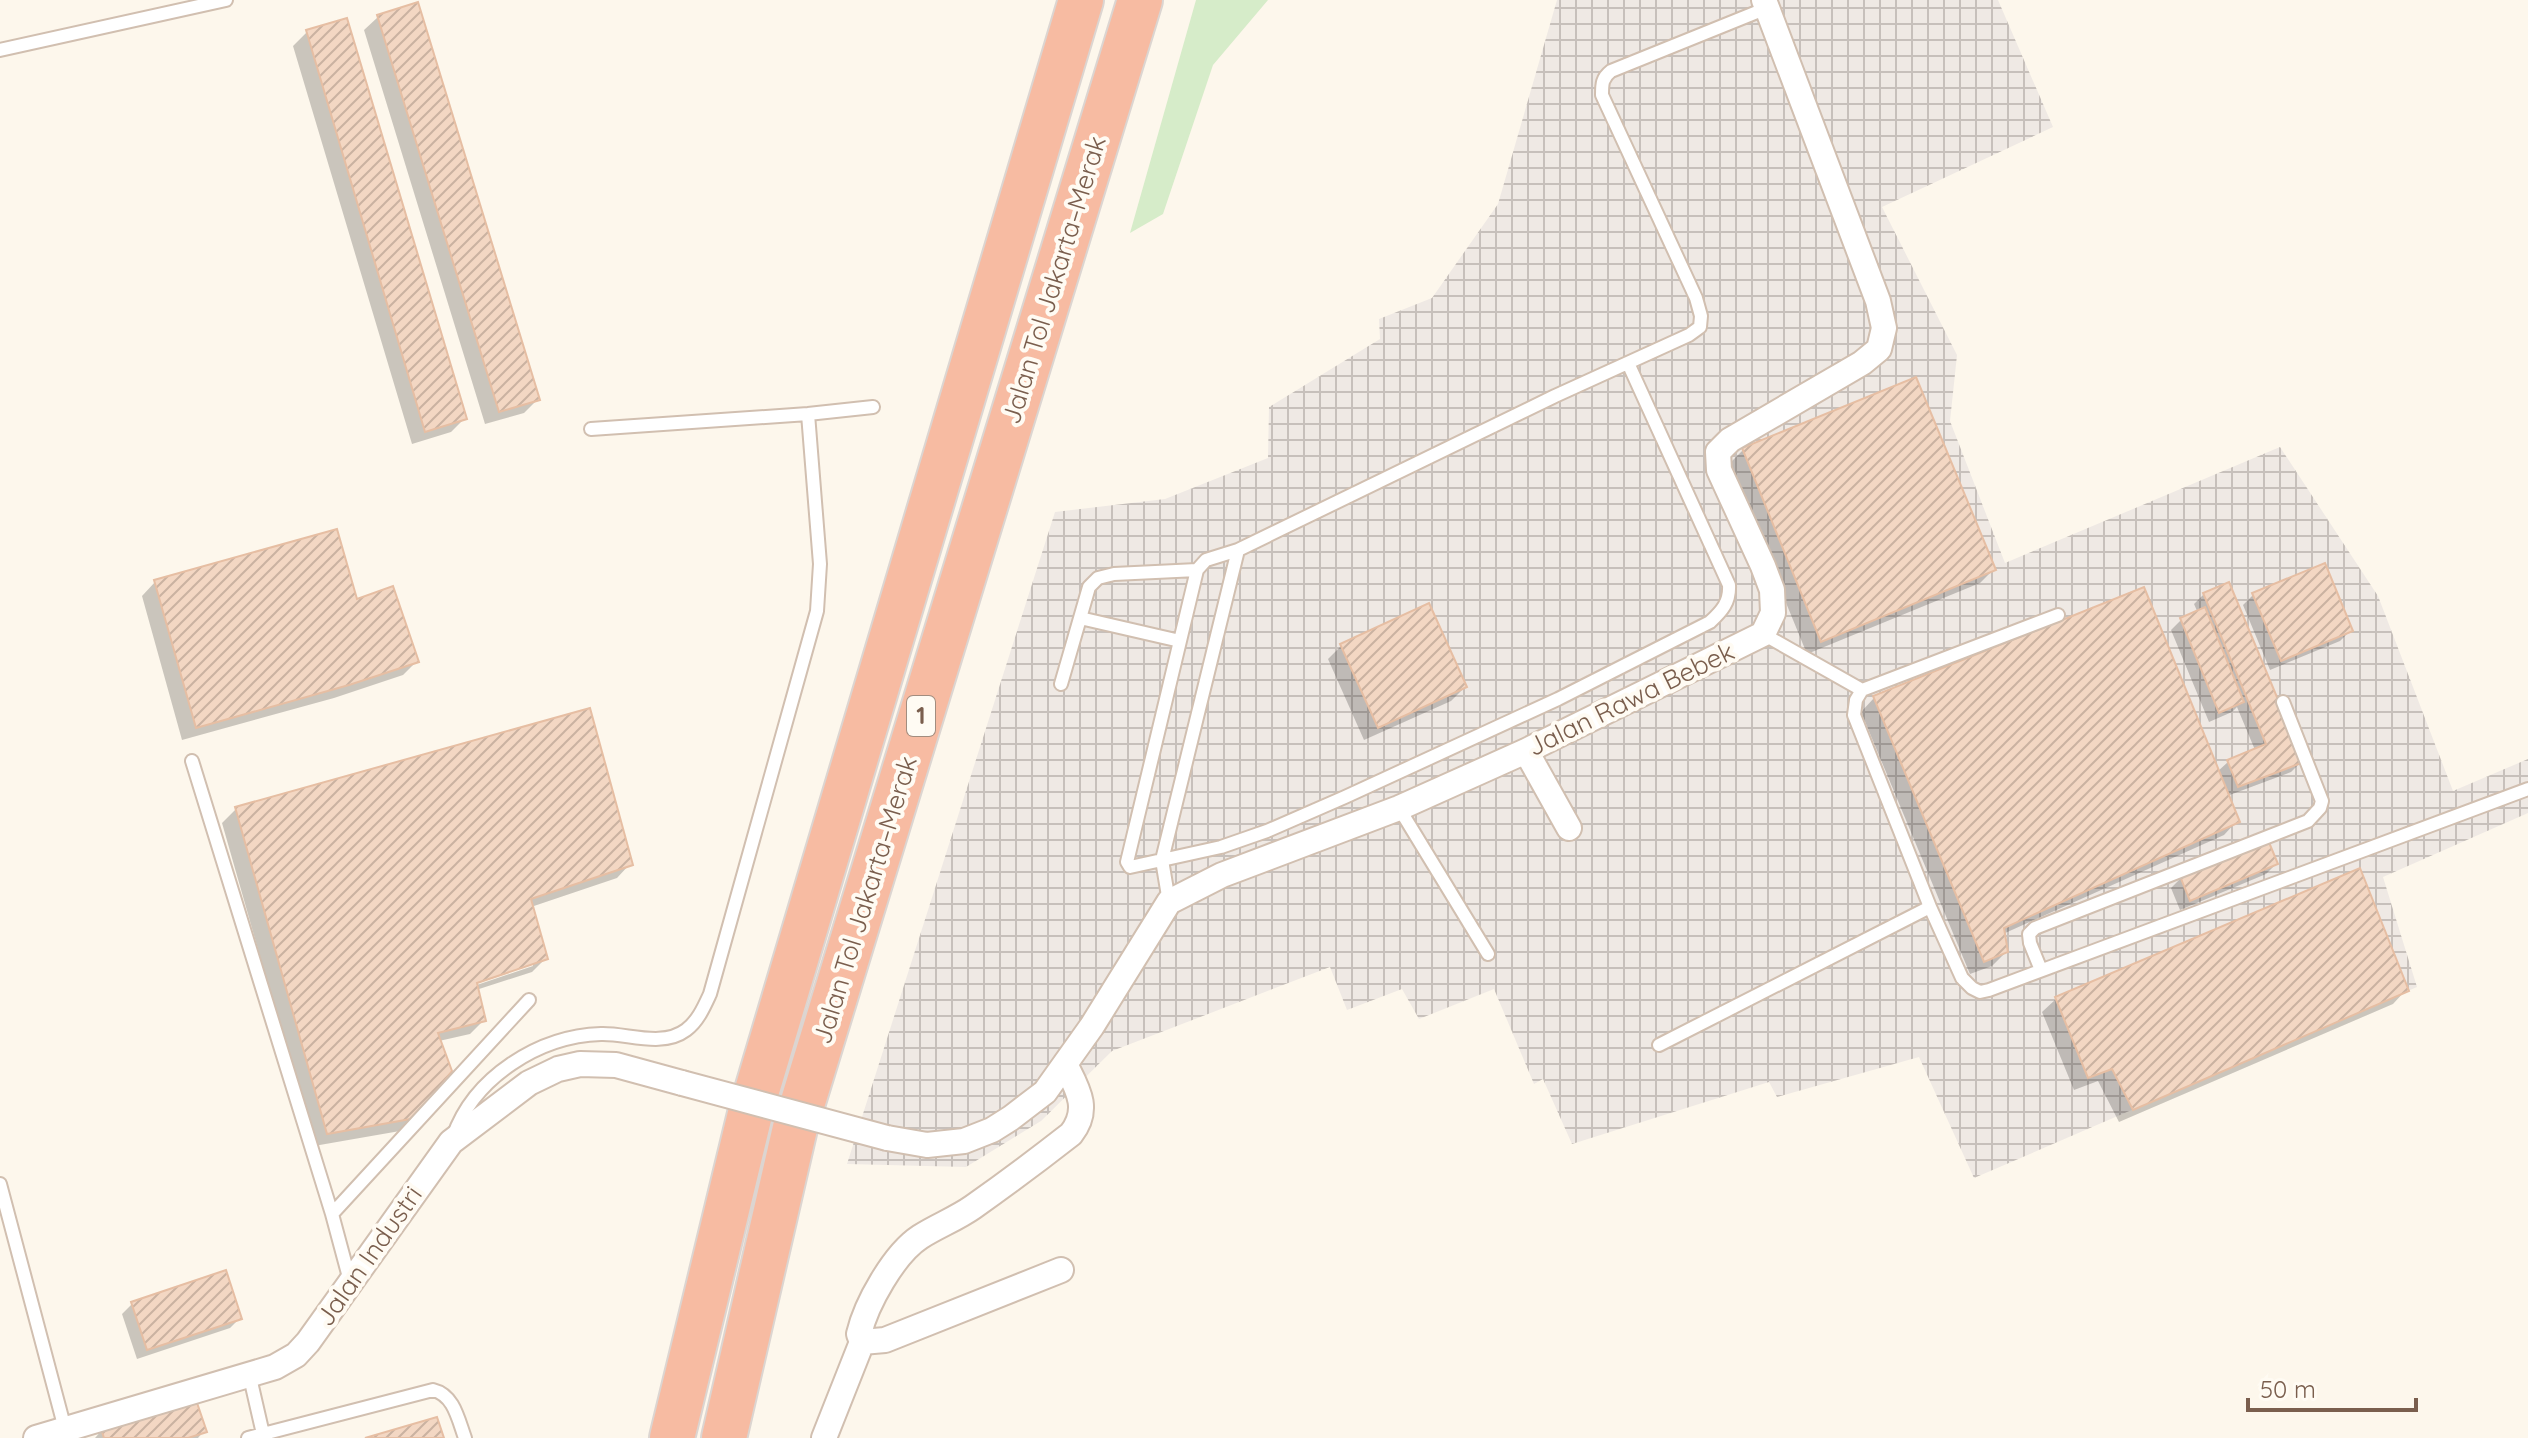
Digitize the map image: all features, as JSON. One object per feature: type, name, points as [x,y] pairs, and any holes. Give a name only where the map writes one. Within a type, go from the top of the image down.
[{"type":"highway","name":"Jalan Tol Jakarta–Merak","points":[[672,1438],[750,1114],[1081,0]]},
{"type":"highway","name":"Jalan Tol Jakarta–Merak","points":[[724,1438],[795,1128],[1140,0]]},
{"type":"street","name":"Jalan Rawa Bebek","points":[[1169,902],[1222,875],[1399,808],[1526,751],[1763,634],[1773,613],[1772,590],[1719,470],[1718,452],[1730,440],[1862,363],[1879,349],[1884,328],[1878,301],[1766,4]]},
{"type":"street","points":[[1526,751],[1569,828]]},
{"type":"street","points":[[824,1438],[862,1342],[859,1334],[866,1311],[895,1262],[920,1237],[967,1211],[1013,1179],[1078,1126],[1083,1106],[1065,1064],[1169,902]]},
{"type":"street","name":"Jalan Industri","points":[[36,1438],[275,1367],[296,1355],[451,1142],[529,1083],[558,1069],[580,1064],[616,1065],[887,1138],[927,1145],[964,1141],[992,1130],[1045,1092],[1065,1064]]},
{"type":"street","points":[[862,1342],[885,1340],[1061,1270]]},
{"type":"lane","points":[[0,50],[226,0]]},
{"type":"lane","points":[[1628,363],[1729,585],[1730,595],[1722,611],[1710,622],[1558,699],[1267,831],[1221,847],[1130,867],[1127,862],[1197,570],[1206,560],[1238,550],[1541,402],[1689,335],[1700,327],[1702,321],[1696,298],[1602,95],[1602,83],[1611,71],[1766,4]]},
{"type":"lane","points":[[591,429],[873,407]]},
{"type":"lane","points":[[451,1142],[460,1117],[484,1087],[512,1063],[543,1046],[575,1036],[664,1037],[685,1031],[701,1013],[710,994],[817,611],[820,564],[808,414]]},
{"type":"lane","points":[[1169,902],[1162,860],[1238,550]]},
{"type":"lane","points":[[1061,684],[1089,587],[1098,578],[1114,574],[1197,570]]},
{"type":"lane","points":[[2058,615],[1862,690],[1856,700],[1854,715],[1930,907],[1962,978],[1980,992],[2528,789]]},
{"type":"lane","points":[[1080,618],[1180,641]]},
{"type":"lane","points":[[1763,634],[1862,690]]},
{"type":"lane","points":[[2041,970],[2030,943],[2029,934],[2035,928],[2308,821],[2315,814],[2322,801],[2283,702]]},
{"type":"lane","points":[[192,761],[350,1281]]},
{"type":"lane","points":[[1399,808],[1488,954]]},
{"type":"lane","points":[[1659,1045],[1930,907]]},
{"type":"lane","points":[[332,1214],[529,1000]]},
{"type":"lane","points":[[0,1184],[65,1429]]},
{"type":"lane","points":[[249,1373],[264,1436]]},
{"type":"lane","points":[[248,1438],[433,1390],[444,1393],[451,1402],[465,1438]]},
{"type":"shaded area","points":[[1557,0],[1998,0],[2053,127],[1882,207],[1957,355],[1950,421],[2005,563],[2280,447],[2378,596],[2453,791],[2528,759],[2528,813],[2383,877],[2417,987],[1974,1178],[1919,1057],[1777,1097],[1769,1082],[1572,1144],[1543,1079],[1534,1084],[1494,989],[1419,1019],[1402,989],[1347,1010],[1330,967],[1112,1051],[1041,1121],[966,1167],[847,1164],[1055,512],[1165,499],[1268,458],[1269,407],[1380,339],[1379,319],[1432,298],[1498,204]]},
{"type":"green space","points":[[1196,0],[1268,0],[1213,65],[1163,214],[1130,233]]},
{"type":"building","points":[[418,2],[540,400],[499,412],[377,15]]},
{"type":"building","points":[[347,18],[467,419],[425,432],[306,30]]},
{"type":"building","points":[[1916,377],[1996,570],[1821,642],[1742,448]]},
{"type":"building","points":[[337,529],[357,599],[393,586],[419,662],[196,728],[154,580]]},
{"type":"building","points":[[2325,563],[2353,631],[2281,661],[2252,593]]},
{"type":"building","points":[[2229,582],[2304,762],[2238,787],[2227,760],[2266,744],[2203,593]]},
{"type":"building","points":[[2144,587],[2240,822],[2004,928],[2008,952],[1984,962],[1873,696]]},
{"type":"building","points":[[1429,603],[1467,687],[1378,728],[1340,644]]},
{"type":"building","points":[[2205,607],[2244,702],[2219,713],[2180,618]]},
{"type":"building","points":[[590,708],[633,865],[531,899],[548,959],[477,983],[486,1021],[438,1033],[452,1071],[416,1118],[327,1134],[235,807]]},
{"type":"building","points":[[2268,840],[2278,864],[2190,901],[2180,876]]},
{"type":"building","points":[[2360,868],[2409,991],[2133,1110],[2112,1069],[2088,1078],[2055,997]]},
{"type":"building","points":[[226,1270],[242,1319],[147,1350],[131,1302]]},
{"type":"building","points":[[195,1397],[207,1432],[188,1438],[104,1438],[101,1429]]},
{"type":"building","points":[[437,1417],[444,1438],[365,1438]]}]
